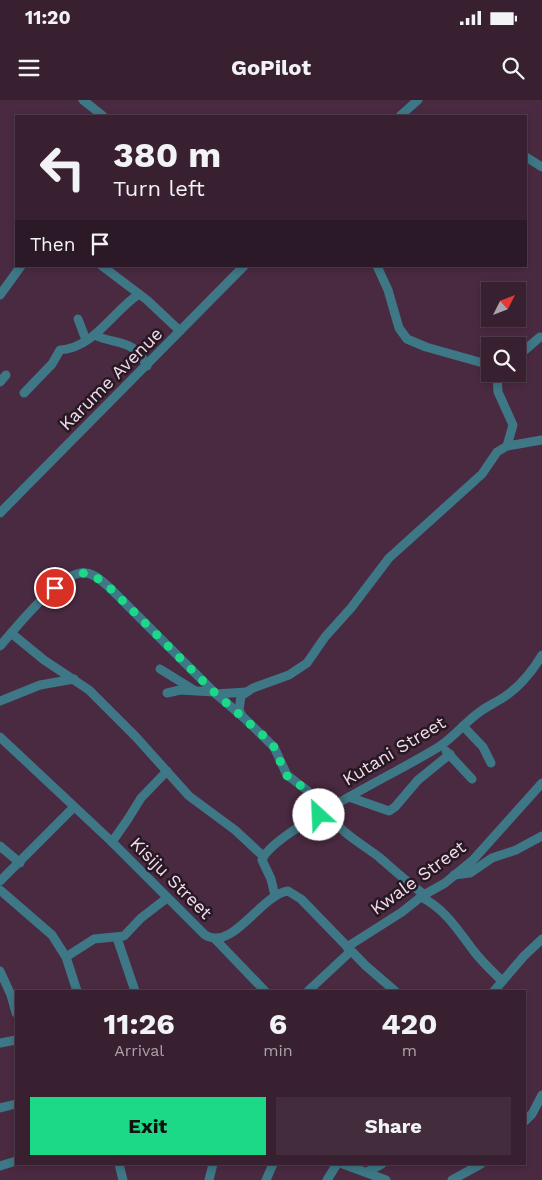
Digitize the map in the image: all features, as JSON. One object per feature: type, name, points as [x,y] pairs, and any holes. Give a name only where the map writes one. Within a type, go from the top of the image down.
[{"type":"street","points":[[83,100],[102,115]]},
{"type":"street","points":[[401,115],[418,100]]},
{"type":"street","points":[[527,158],[542,167]]},
{"type":"street","points":[[0,295],[20,267]]},
{"type":"street","points":[[103,267],[139,294],[180,331]]},
{"type":"street","name":"Karume Avenue","points":[[0,513],[243,267]]},
{"type":"street","points":[[377,267],[388,290],[399,328],[407,339],[481,362]]},
{"type":"street","points":[[24,393],[52,364],[60,350],[68,350],[90,338],[124,305],[139,294]]},
{"type":"street","points":[[78,319],[90,338]]},
{"type":"street","points":[[526,349],[540,337]]},
{"type":"street","points":[[90,338],[129,344],[141,355],[146,366]]},
{"type":"street","points":[[497,382],[498,392],[513,425],[507,446]]},
{"type":"street","points":[[244,718],[239,710],[241,696],[246,692],[289,675],[307,662],[325,637],[363,593],[388,558],[482,474],[493,456],[507,446],[542,440]]},
{"type":"street","points":[[0,646],[47,593],[70,576],[86,573],[94,576],[111,589],[215,693],[274,747],[286,775],[308,791],[323,812],[381,859],[450,920],[472,949],[502,981]]},
{"type":"street","points":[[11,633],[44,660],[74,679],[97,697],[189,796],[235,830],[263,856],[262,860],[271,879],[275,896],[288,891],[294,893],[349,949],[394,990]]},
{"type":"street","name":"Kutani Street","points":[[263,856],[287,836],[323,812],[440,746],[481,710],[508,695],[529,675],[542,656]]},
{"type":"street","points":[[160,669],[194,690]]},
{"type":"street","points":[[0,701],[40,685],[74,679]]},
{"type":"street","points":[[167,693],[194,690],[215,693],[246,692]]},
{"type":"street","points":[[463,726],[483,747],[491,763]]},
{"type":"street","name":"Kisiju Street","points":[[0,737],[112,842],[205,935],[215,939],[228,936],[275,896]]},
{"type":"street","points":[[440,746],[450,754],[472,779]]},
{"type":"street","points":[[349,798],[389,811],[395,807],[418,780],[450,754]]},
{"type":"street","points":[[112,842],[141,798],[166,771]]},
{"type":"street","name":"Kwale Street","points":[[309,990],[349,949],[454,875],[480,853],[542,783]]},
{"type":"street","points":[[0,880],[20,863],[74,806]]},
{"type":"street","points":[[454,875],[470,873],[492,858],[516,850],[542,836]]},
{"type":"street","points":[[0,846],[20,863]]},
{"type":"street","points":[[0,890],[52,935],[66,957],[77,990]]},
{"type":"street","points":[[66,957],[94,939],[124,936],[141,918],[167,898]]},
{"type":"street","points":[[117,938],[135,990]]},
{"type":"street","points":[[215,939],[264,990]]},
{"type":"street","points":[[495,990],[542,939]]},
{"type":"street","points":[[0,971],[11,995],[15,1009]]},
{"type":"street","points":[[0,1043],[15,1040]]},
{"type":"street","points":[[526,1120],[532,1114],[542,1095]]},
{"type":"street","points":[[0,1108],[15,1104]]},
{"type":"street","points":[[0,1166],[15,1160]]},
{"type":"street","points":[[120,1165],[123,1180]]},
{"type":"street","points":[[209,1180],[213,1165]]},
{"type":"street","points":[[266,1180],[273,1165]]},
{"type":"street","points":[[327,1180],[336,1165]]},
{"type":"street","points":[[346,1165],[386,1180]]},
{"type":"street","points":[[367,1172],[380,1165]]},
{"type":"street","points":[[452,1180],[479,1165]]},
{"type":"route","points":[[55,588],[70,576],[81,573],[94,576],[102,581],[188,664],[214,692],[267,739],[280,758],[286,775],[308,791],[319,815]]}]
